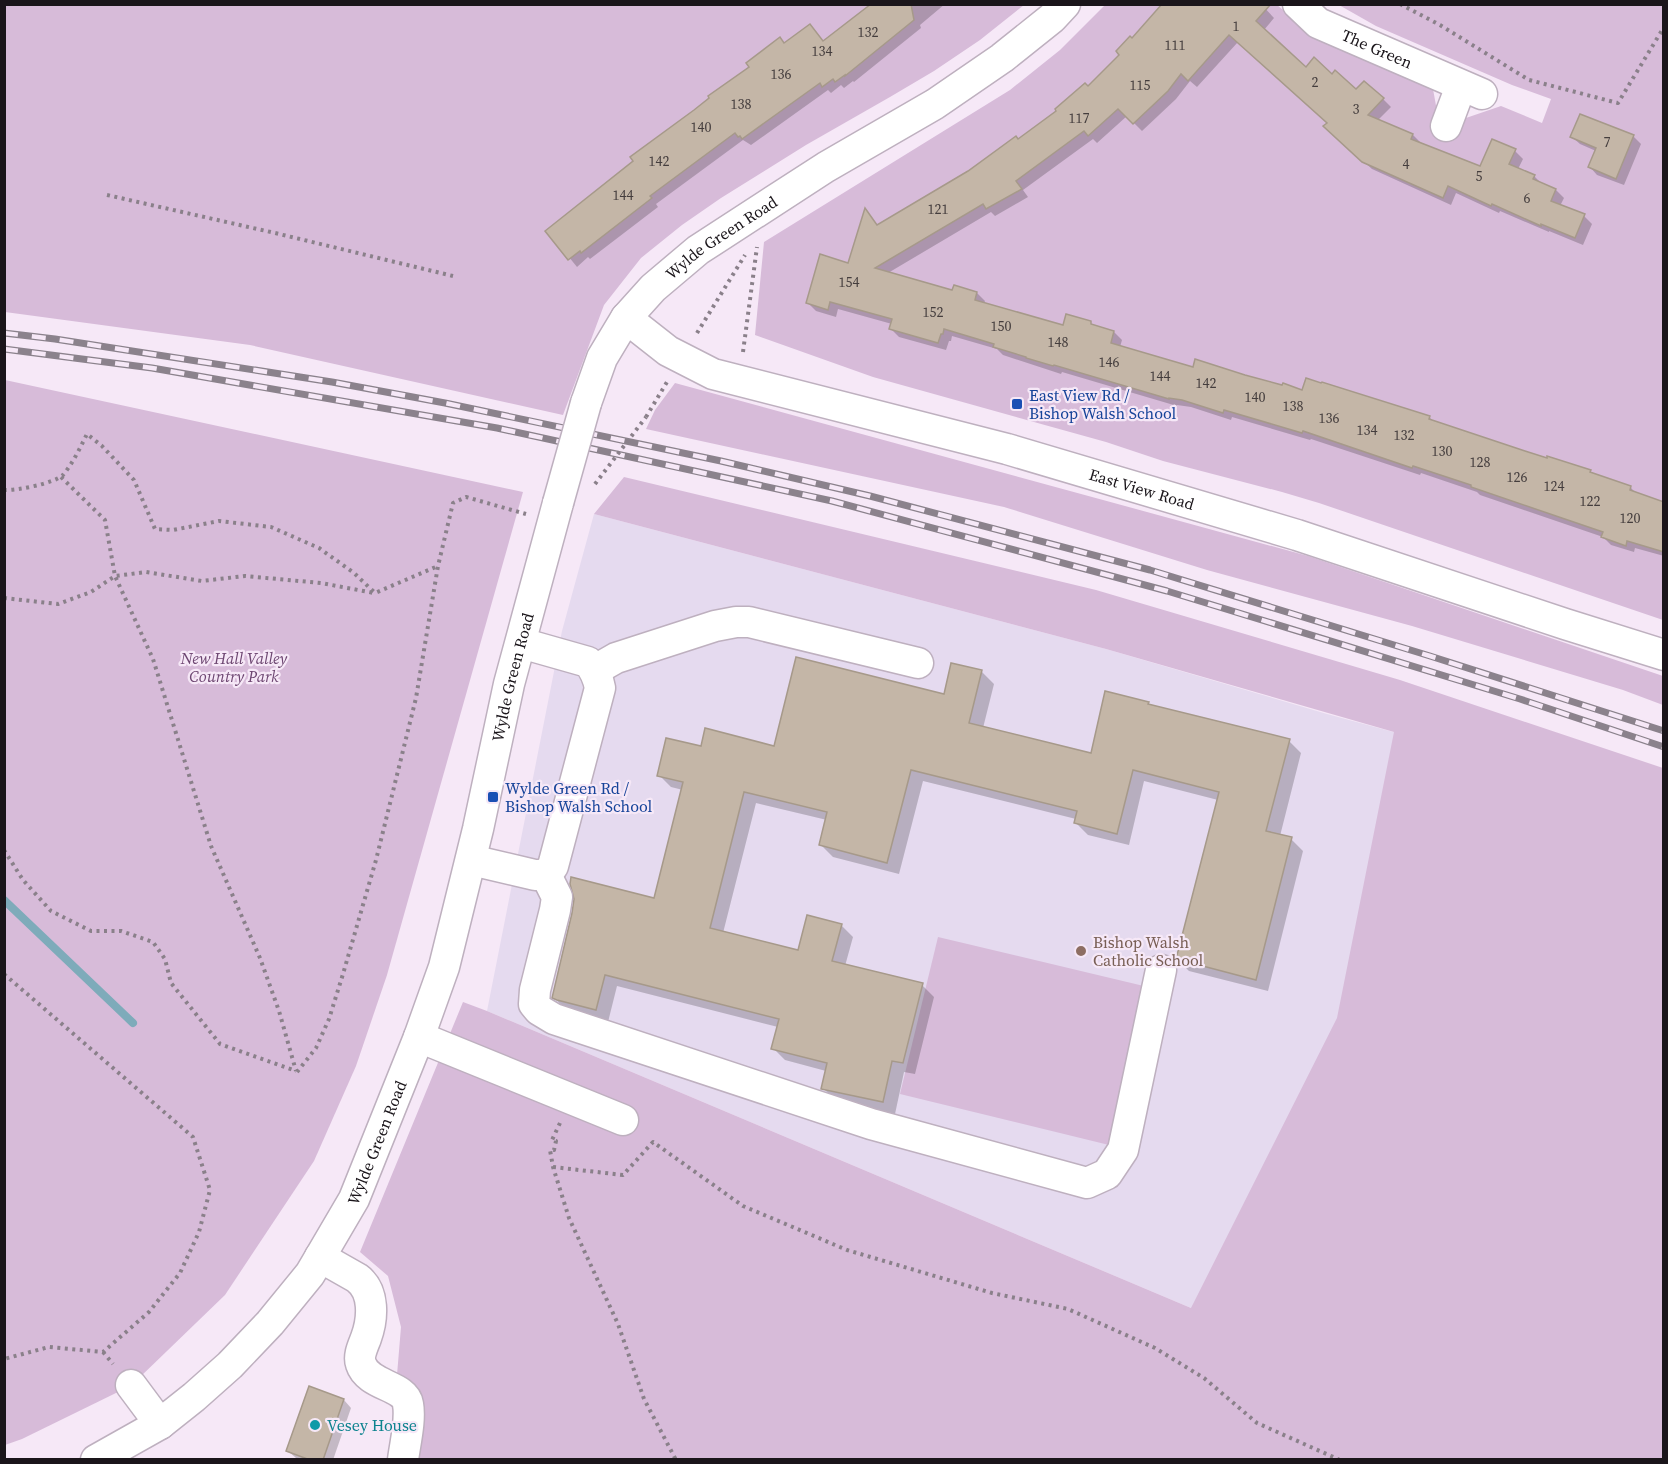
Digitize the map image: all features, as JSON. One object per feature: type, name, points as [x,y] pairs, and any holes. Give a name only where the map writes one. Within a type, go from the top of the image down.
[{"type":"street","name":"Wylde Green Road","points":[[96,1460],[160,1424],[195,1397],[230,1365],[270,1323],[310,1274],[354,1199],[444,968],[471,860],[509,684],[586,403],[602,358],[626,318],[653,288],[698,250],[826,167],[935,104],[1002,58],[1052,18],[1065,4]]},
{"type":"street","name":"The Green","points":[[1298,4],[1318,23],[1471,90],[1446,126]]},
{"type":"street","name":"East View Road","points":[[626,318],[668,351],[713,374],[1007,449],[1252,521],[1664,655]]},
{"type":"street","points":[[595,670],[616,658],[715,626],[735,622],[749,622],[918,663]]},
{"type":"street","points":[[521,643],[588,662],[595,670],[600,688],[553,866],[546,875]]},
{"type":"street","points":[[471,860],[535,875],[546,875]]},
{"type":"street","points":[[546,875],[557,897],[535,990],[534,1004],[554,1019],[871,1124],[1087,1183],[1107,1174],[1123,1150],[1161,970]]},
{"type":"street","points":[[418,1037],[623,1120]]},
{"type":"street","points":[[320,1257],[357,1278],[367,1290],[371,1321],[361,1352],[360,1363],[366,1373],[406,1397],[409,1413],[403,1460]]},
{"type":"street","points":[[131,1385],[160,1424]]},
{"type":"path","points":[[1400,4],[1440,25],[1529,80],[1618,103],[1664,27]]},
{"type":"path","points":[[107,195],[453,276]]},
{"type":"path","points":[[739,380],[759,238]]},
{"type":"path","points":[[694,339],[746,253]]},
{"type":"path","points":[[589,492],[646,417]]},
{"type":"path","points":[[4,490],[26,489],[61,477],[74,459],[87,434],[102,446],[134,480],[155,529],[173,531],[219,521],[271,527],[319,548],[354,573],[375,593]]},
{"type":"path","points":[[61,477],[105,520],[115,576],[153,659],[211,846],[260,958],[297,1072]]},
{"type":"path","points":[[297,1072],[316,1048],[329,1020],[376,860],[416,698],[438,566],[453,503],[466,497],[531,516]]},
{"type":"path","points":[[4,598],[58,604],[91,592],[115,576],[146,572],[202,581],[245,576],[321,583],[375,593],[438,566]]},
{"type":"path","points":[[4,850],[23,880],[51,911],[91,931],[122,931],[153,942],[165,959],[171,983],[220,1044],[297,1072]]},
{"type":"path","points":[[4,974],[193,1137],[210,1190],[199,1232],[180,1273],[149,1312],[103,1352],[50,1347],[4,1359]]},
{"type":"path","points":[[572,1098],[552,1140],[556,1141],[554,1150],[550,1150],[553,1167],[569,1218],[618,1324],[644,1399],[676,1460]]},
{"type":"path","points":[[553,1167],[623,1175],[653,1142],[743,1206],[847,1250],[992,1293],[1068,1309],[1155,1348],[1204,1378],[1257,1423],[1340,1460]]},
{"type":"shaded area","name":"Bishop Walsh Catholic School","points":[[594,514],[1106,649],[1327,714],[1663,805],[1663,1459],[1191,1308],[487,1011],[562,631]]},
{"type":"green space","points":[[5,5],[1024,5],[980,40],[934,71],[806,145],[721,198],[641,258],[604,305],[563,415],[250,345],[5,312]]},
{"type":"green space","points":[[1105,5],[1277,5],[1299,23],[1433,89],[1437,111],[1463,119],[1501,106],[1542,123],[1551,99],[1512,85],[1376,26],[1339,5],[1663,5],[1663,620],[1319,503],[1163,461],[1106,442],[873,377],[755,335],[764,242],[1010,90],[1060,50]]},
{"type":"green space","name":"New Hall Valley Country Park","points":[[5,380],[523,492],[387,975],[356,1066],[314,1161],[225,1295],[138,1379],[118,1392],[5,1445]]},
{"type":"green space","points":[[675,383],[1308,556],[1663,676],[1663,705],[1623,690],[1412,626],[1207,570],[1004,507],[646,429],[655,410]]},
{"type":"green space","points":[[624,477],[1096,590],[1400,680],[1663,768],[1663,1459],[390,1459],[401,1327],[388,1276],[360,1252],[463,1002],[1191,1308],[1337,1018],[1394,732],[1106,649],[594,514]]},
{"type":"green space","points":[[938,937],[1148,987],[1109,1145],[900,1094]]},
{"type":"building","points":[[871,4],[911,4],[914,20],[845,76],[835,82],[833,79],[822,87],[820,83],[742,139],[735,133],[650,196],[652,198],[581,253],[580,251],[568,260],[545,231],[633,161],[630,157],[749,67],[746,63],[780,37],[784,43],[810,24],[823,41]]},
{"type":"building","points":[[1162,4],[1271,4],[1256,21],[1306,67],[1314,57],[1332,74],[1335,70],[1356,89],[1364,81],[1384,98],[1368,115],[1413,134],[1411,139],[1480,166],[1492,139],[1516,149],[1509,164],[1535,175],[1533,179],[1556,189],[1551,201],[1585,214],[1575,238],[1492,204],[1491,206],[1448,186],[1443,198],[1362,162],[1323,126],[1327,123],[1229,35],[1188,81],[1181,74],[1168,91],[1133,124],[1118,109],[1088,136],[1084,131],[1016,181],[1022,189],[986,209],[983,204],[875,268],[952,290],[954,285],[977,292],[975,300],[1063,325],[1066,314],[1091,321],[1091,324],[1114,331],[1111,343],[1193,367],[1195,359],[1302,390],[1306,378],[1322,382],[1430,416],[1429,419],[1525,451],[1591,470],[1590,472],[1631,486],[1630,490],[1664,502],[1664,552],[1627,541],[1626,546],[1601,537],[1603,532],[1471,487],[1471,485],[1413,466],[1412,468],[1303,431],[1302,433],[1224,410],[1223,413],[1182,400],[1169,399],[1026,358],[993,347],[994,344],[944,329],[938,343],[889,329],[892,319],[830,302],[828,310],[806,303],[820,254],[848,263],[865,208],[877,225],[968,171],[1016,136],[1018,139],[1056,111],[1055,109],[1085,83],[1088,86],[1119,55],[1116,51],[1130,36],[1132,38]]},
{"type":"building","points":[[1580,114],[1634,135],[1616,179],[1588,167],[1596,148],[1570,137]]},
{"type":"building","points":[[796,657],[944,694],[951,663],[982,670],[969,723],[1091,753],[1105,691],[1290,739],[1266,831],[1292,837],[1256,980],[1176,959],[1219,792],[1133,770],[1117,834],[1074,823],[1077,811],[911,770],[887,863],[819,845],[827,812],[744,792],[710,928],[798,950],[807,915],[842,924],[832,961],[923,983],[903,1063],[892,1061],[883,1102],[821,1089],[827,1063],[771,1049],[779,1019],[605,975],[596,1010],[552,998],[572,913],[574,899],[570,884],[571,877],[654,898],[683,782],[657,776],[666,738],[701,746],[705,728],[774,746]]},
{"type":"building","name":"Vesey House","points":[[309,1386],[344,1399],[323,1460],[310,1460],[286,1451]]},
{"type":"waterway","points":[[4,900],[133,1023]]},
{"type":"railway","points":[[4,333],[332,382],[445,403],[721,461],[870,496],[1150,570],[1664,731]]},
{"type":"railway","points":[[4,349],[152,368],[497,428],[832,501],[1167,591],[1520,699],[1664,747]]},
{"type":"place","name":"East View Rd / Bishop Walsh School","points":[[1017,404]]},
{"type":"place","name":"Wylde Green Rd / Bishop Walsh School","points":[[493,797]]},
{"type":"place","name":"Bishop Walsh Catholic School","points":[[1081,951]]},
{"type":"place","name":"Vesey House","points":[[315,1425]]}]
